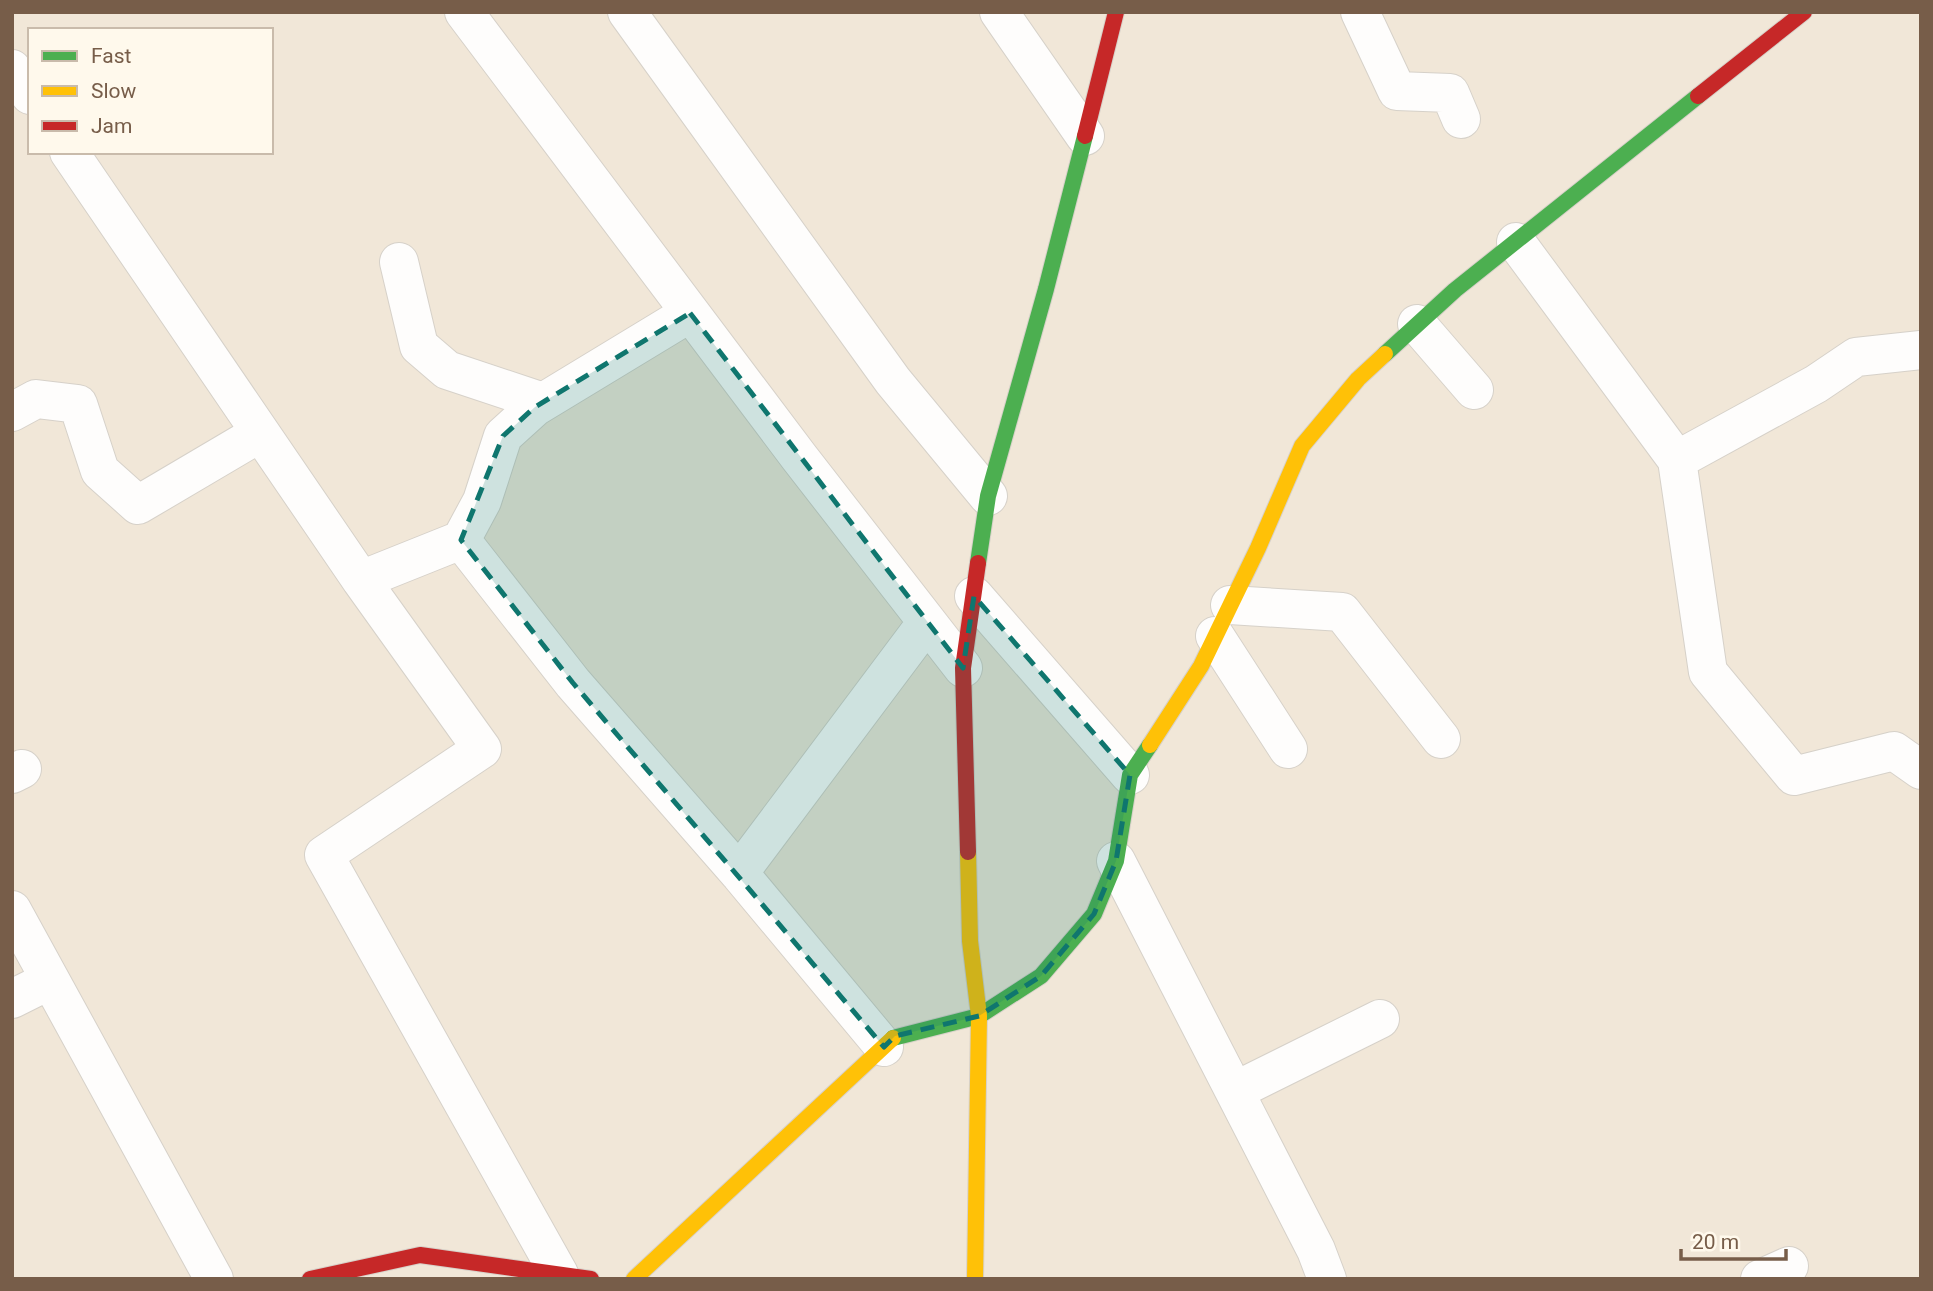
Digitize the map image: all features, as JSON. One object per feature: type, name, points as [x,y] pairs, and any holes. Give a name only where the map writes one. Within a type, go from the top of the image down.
[{"type":"street","points":[[464,12],[963,668]]},
{"type":"street","points":[[627,12],[893,381],[988,496]]},
{"type":"street","points":[[999,12],[1085,136]]},
{"type":"street","points":[[975,1279],[979,1016],[970,941],[963,668],[988,496],[1046,289],[1116,12]]},
{"type":"street","points":[[1360,12],[1397,91],[1450,93],[1461,119]]},
{"type":"street","points":[[634,1279],[895,1036],[979,1016],[1041,976],[1094,914],[1116,861],[1130,775],[1201,666],[1302,446],[1358,379],[1455,289],[1804,12]]},
{"type":"street","points":[[12,69],[28,92]]},
{"type":"street","points":[[70,154],[360,580],[482,749],[324,855],[570,1277]]},
{"type":"street","points":[[1516,242],[1677,460],[1708,672],[1794,776],[1894,751],[1921,770]]},
{"type":"street","points":[[399,262],[419,346],[447,370],[543,402]]},
{"type":"street","points":[[360,580],[461,540],[482,501],[503,436],[543,402],[691,313]]},
{"type":"street","points":[[1418,324],[1474,390]]},
{"type":"street","points":[[1677,460],[1816,384],[1856,357],[1921,350]]},
{"type":"street","points":[[12,412],[36,399],[78,404],[100,471],[138,505],[260,433]]},
{"type":"street","points":[[461,540],[573,683],[739,873],[884,1046]]},
{"type":"street","points":[[974,596],[1130,775]]},
{"type":"street","points":[[1222,621],[1342,611],[1441,739]]},
{"type":"street","points":[[1222,621],[1288,749]]},
{"type":"street","points":[[739,873],[927,622]]},
{"type":"street","points":[[1116,861],[1316,1250],[1327,1279]]},
{"type":"street","points":[[12,910],[214,1279]]},
{"type":"street","points":[[12,999],[50,980]]},
{"type":"street","points":[[1235,1091],[1380,1019]]},
{"type":"street","points":[[310,1279],[420,1255],[570,1277]]},
{"type":"highlighted area","points":[[690,313],[963,668],[974,596],[1130,775],[1116,861],[1094,914],[1041,976],[979,1016],[895,1036],[884,1047],[573,683],[461,540],[503,436],[535,407]]},
{"type":"shaded area","points":[[12,12],[1921,12],[1921,1279],[12,1279]]},
{"type":"traffic: fast","points":[[1385,354],[1455,290],[1698,96]]},
{"type":"traffic: fast","points":[[978,563],[988,496],[1046,289],[1085,136]]},
{"type":"traffic: fast","points":[[893,1038],[979,1016],[1041,976],[1094,914],[1116,861],[1130,775],[1150,745]]},
{"type":"traffic: slow","points":[[1150,745],[1201,666],[1258,548],[1302,446],[1358,379],[1385,354]]},
{"type":"traffic: slow","points":[[968,852],[970,941],[979,1016],[975,1279]]},
{"type":"traffic: slow","points":[[634,1279],[893,1038]]},
{"type":"traffic: jam","points":[[1085,136],[1116,12]]},
{"type":"traffic: jam","points":[[1698,96],[1804,12]]},
{"type":"traffic: jam","points":[[968,852],[963,668],[978,563]]},
{"type":"traffic: jam","points":[[310,1279],[420,1255],[591,1279]]}]
